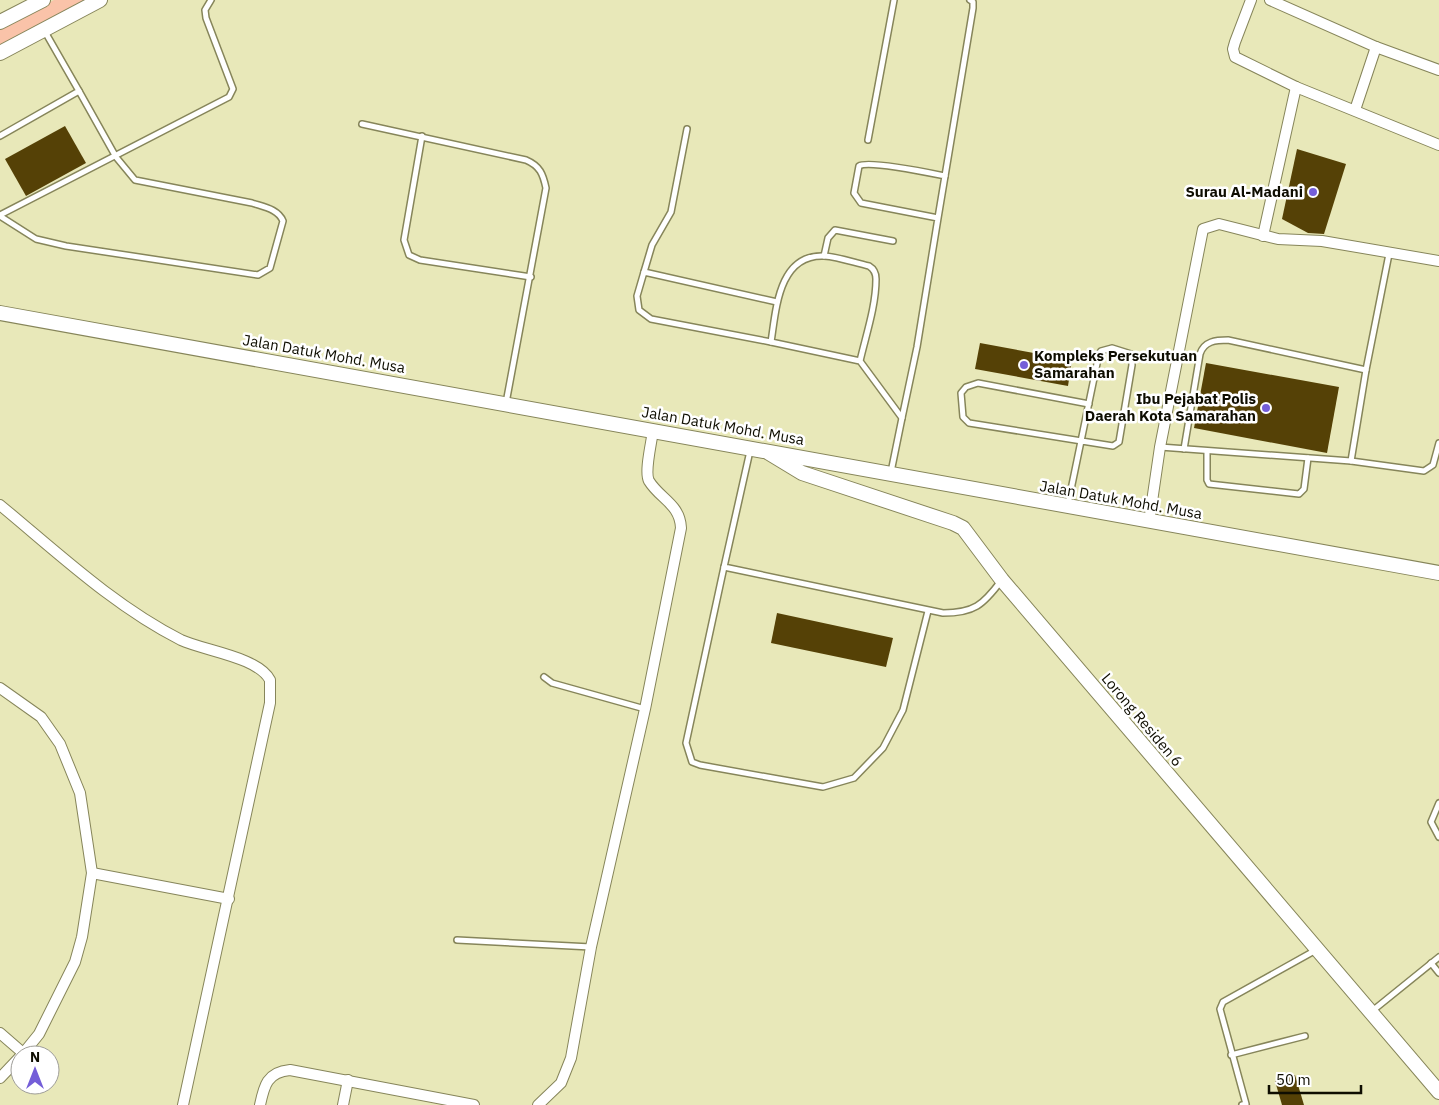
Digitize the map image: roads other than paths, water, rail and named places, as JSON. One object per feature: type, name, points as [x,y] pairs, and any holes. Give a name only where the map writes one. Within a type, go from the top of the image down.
[{"type":"main road","points":[[1,19],[43,0]]},
{"type":"main road","points":[[0,53],[100,0]]},
{"type":"main road","name":"Jalan Datuk Mohd. Musa","points":[[0,313],[1439,573]]},
{"type":"main road","name":"Lorong Residen 6","points":[[766,450],[802,473],[963,528],[1002,580],[1439,1092]]},
{"type":"street","points":[[1251,0],[1233,49],[1235,57],[1296,87],[1439,145]]},
{"type":"street","points":[[1270,0],[1376,47],[1439,70]]},
{"type":"street","points":[[1355,110],[1376,47]]},
{"type":"street","points":[[1263,236],[1296,87]]},
{"type":"street","points":[[1149,522],[1160,447],[1201,234],[1208,226],[1219,224],[1278,239],[1322,241],[1389,254],[1439,261]]},
{"type":"street","points":[[538,1105],[561,1083],[568,1069],[591,947],[644,709],[681,528],[677,510],[649,481],[648,469],[653,430]]},
{"type":"street","points":[[0,505],[120,603],[151,625],[200,648],[258,666],[266,673],[270,680],[270,703],[183,1105]]},
{"type":"street","points":[[0,688],[41,717],[60,744],[80,793],[92,873],[82,938],[75,962],[39,1034],[30,1045]]},
{"type":"street","points":[[92,873],[229,899]]},
{"type":"street","points":[[0,1033],[12,1045]]},
{"type":"street","points":[[0,1078],[10,1068]]},
{"type":"street","points":[[260,1105],[268,1079],[282,1070],[348,1080],[474,1105]]},
{"type":"street","points":[[342,1105],[348,1080]]},
{"type":"lane","points":[[0,216],[229,97],[233,89],[206,18],[205,10],[211,0]]},
{"type":"lane","points":[[868,140],[894,0]]},
{"type":"lane","points":[[891,473],[917,347],[973,5],[970,0]]},
{"type":"lane","points":[[0,216],[36,239],[66,246],[258,275],[270,268],[283,221],[277,212],[252,203],[140,182],[131,177],[116,157],[43,29]]},
{"type":"lane","points":[[0,136],[79,91]]},
{"type":"lane","points":[[362,124],[526,160],[540,168],[546,188],[531,277],[506,403]]},
{"type":"lane","points":[[687,129],[671,212],[652,245],[637,299],[639,310],[651,319],[860,361],[902,418]]},
{"type":"lane","points":[[422,136],[404,240],[409,255],[420,260],[531,277]]},
{"type":"lane","points":[[938,218],[861,203],[854,193],[856,173],[859,166],[863,164],[945,176]]},
{"type":"lane","points":[[824,256],[828,238],[835,230],[893,241]]},
{"type":"lane","points":[[1351,461],[1366,370],[1389,254]]},
{"type":"lane","points":[[771,342],[780,288],[790,272],[804,261],[824,256],[869,266],[876,274],[874,295],[860,361]]},
{"type":"lane","points":[[644,272],[777,302]]},
{"type":"lane","points":[[1184,449],[1200,354],[1206,345],[1215,340],[1228,340],[1366,370]]},
{"type":"lane","points":[[1067,507],[1082,442],[1088,404],[1101,351],[1112,348],[1131,354],[1132,365],[1119,442],[1113,446],[1082,442],[969,423],[962,414],[961,393],[970,385],[982,384],[1088,404]]},
{"type":"lane","points":[[1160,447],[1207,452],[1351,461],[1424,471],[1433,465],[1439,443]]},
{"type":"lane","points":[[751,448],[687,735],[687,749],[692,762],[822,787],[854,778],[883,748],[903,710],[928,611]]},
{"type":"lane","points":[[1207,452],[1207,480],[1210,484],[1299,494],[1304,489],[1308,458]]},
{"type":"lane","points":[[724,567],[928,611],[954,613],[970,611],[987,599],[1002,580]]},
{"type":"lane","points":[[544,677],[552,683],[644,709]]},
{"type":"lane","points":[[1439,803],[1430,822],[1439,838]]},
{"type":"lane","points":[[458,940],[591,947]]},
{"type":"lane","points":[[1242,1105],[1246,1104],[1220,1008],[1223,1002],[1317,950]]},
{"type":"lane","points":[[1370,1012],[1439,957]]},
{"type":"lane","points":[[1431,964],[1439,973]]},
{"type":"lane","points":[[1232,1055],[1305,1036]]},
{"type":"place","name":"Surau Al-Madani","points":[[1313,192]]},
{"type":"place","name":"Kompleks Persekutuan Samarahan","points":[[1024,365]]},
{"type":"place","name":"Ibu Pejabat Polis Daerah Kota Samarahan","points":[[1266,408]]}]
